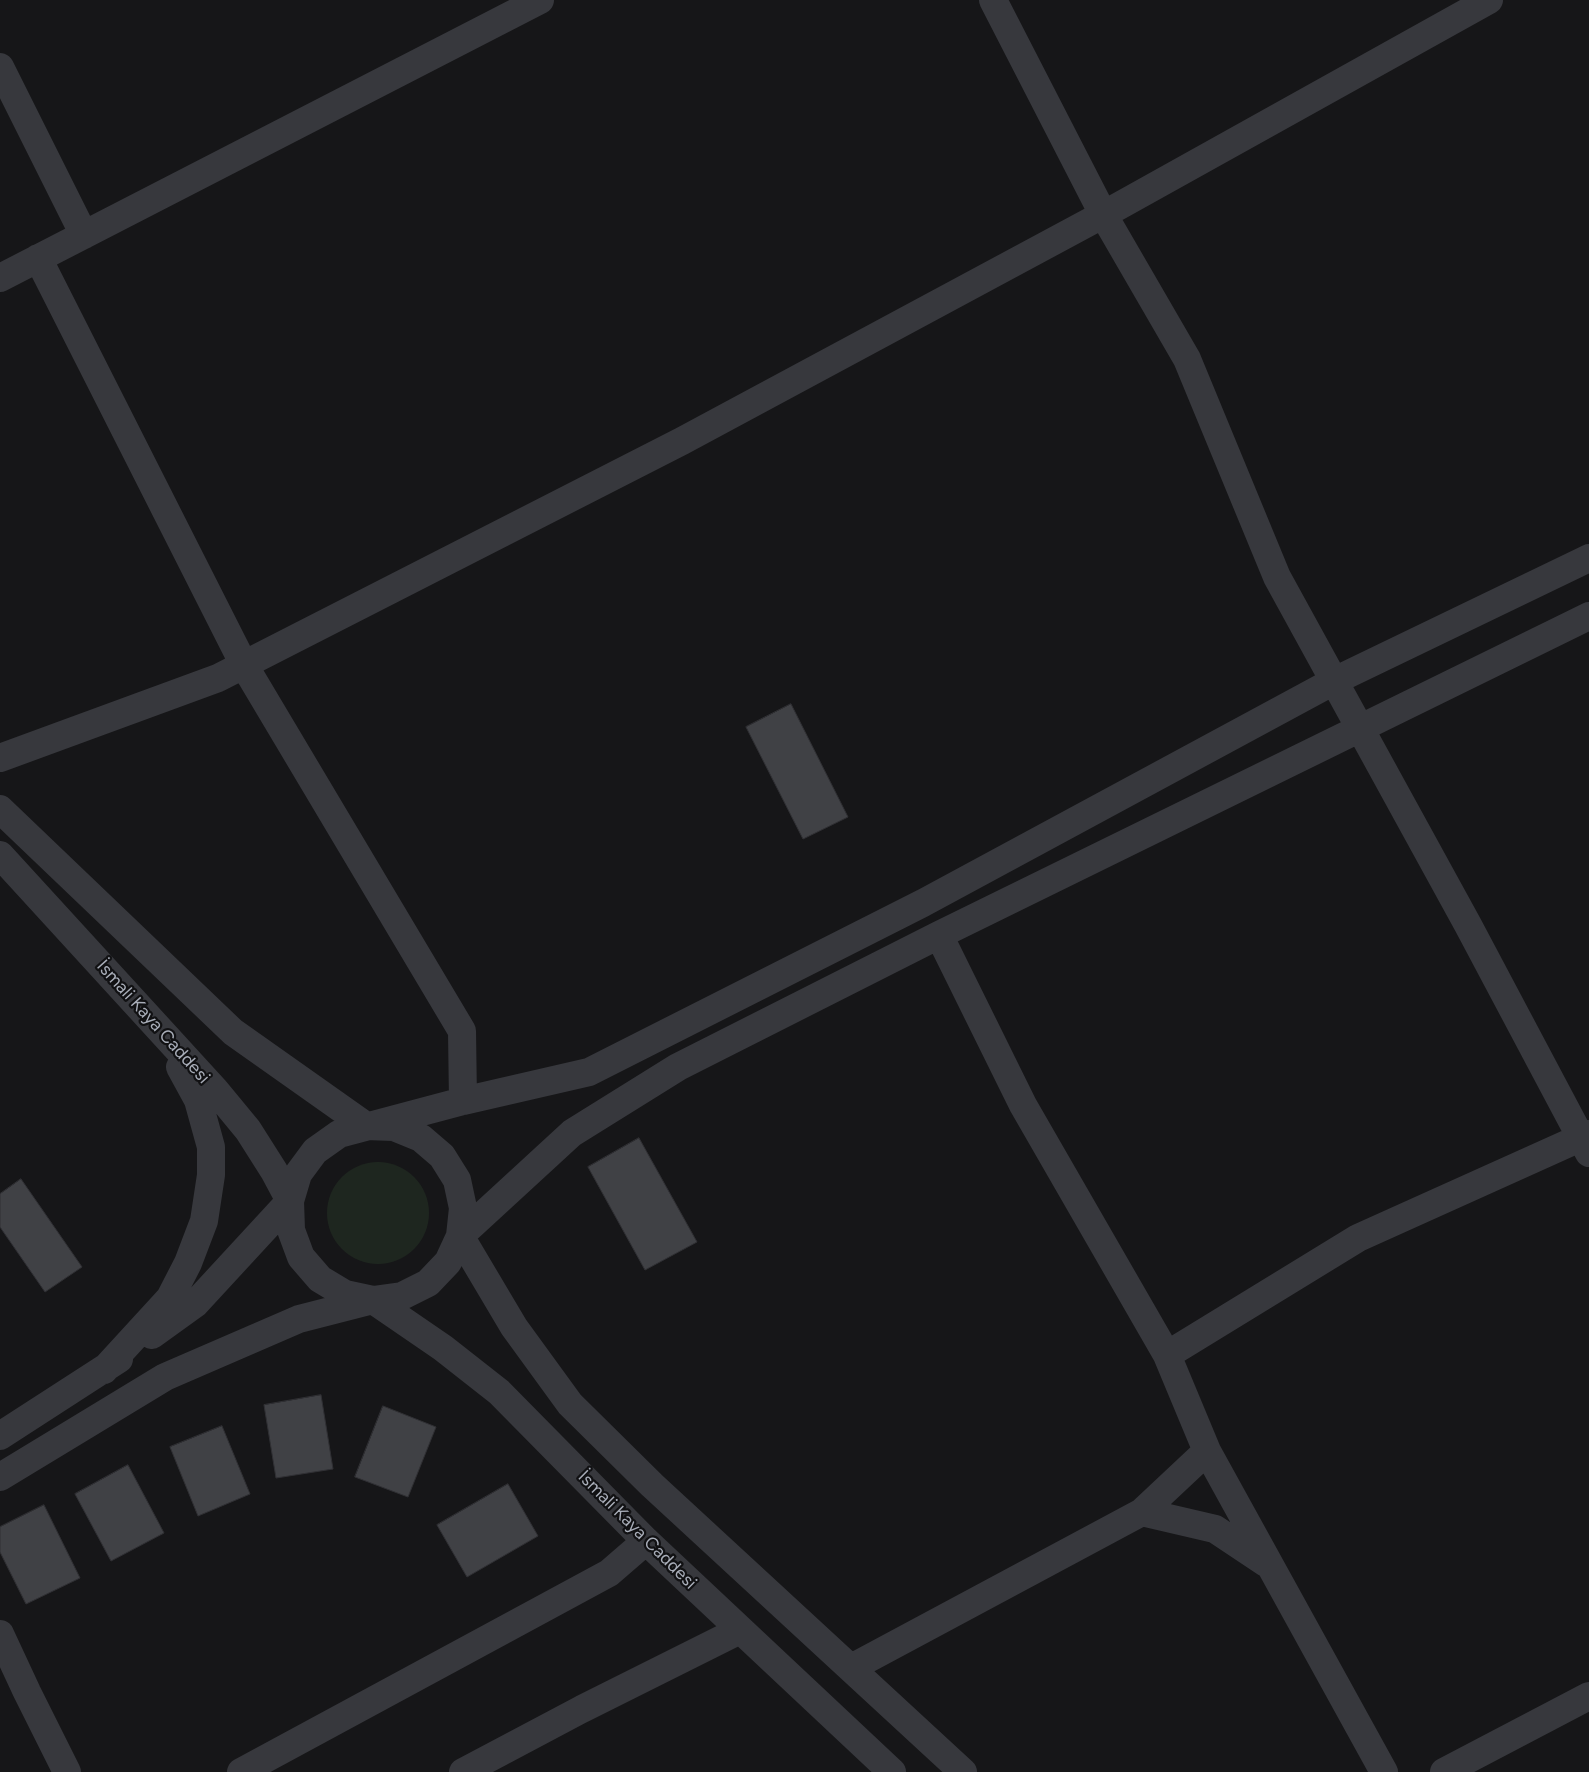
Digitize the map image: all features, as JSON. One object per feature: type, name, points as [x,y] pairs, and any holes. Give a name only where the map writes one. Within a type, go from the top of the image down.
[{"type":"street","points":[[0,278],[540,0]]},
{"type":"street","points":[[993,0],[1103,214],[1187,358],[1277,577],[1586,1142],[1358,1238],[1167,1355]]},
{"type":"street","points":[[0,758],[218,678],[244,665],[652,457],[1103,214],[1489,0]]},
{"type":"street","points":[[0,66],[84,235]]},
{"type":"street","points":[[38,258],[244,665],[462,1031],[463,1101]]},
{"type":"street","points":[[373,1300],[345,1294],[320,1279],[301,1257],[291,1230],[290,1201],[298,1174],[315,1151],[339,1134],[463,1101],[589,1072],[923,903],[1334,681],[1589,558]]},
{"type":"street","points":[[460,1236],[572,1133],[678,1067],[939,935],[1589,616]]},
{"type":"street","points":[[0,809],[233,1032],[366,1126],[394,1127],[421,1138],[442,1156],[457,1180],[463,1208],[460,1236],[448,1262],[428,1283],[402,1296],[373,1300],[299,1318],[165,1377],[0,1477]]},
{"type":"street","name":"İsmali Kaya Caddesi","points":[[0,855],[159,1029],[248,1130],[274,1171],[290,1201]]},
{"type":"street","points":[[939,935],[1023,1105],[1167,1355],[1207,1451],[1384,1772]]},
{"type":"street","points":[[104,1370],[170,1298],[188,1263],[204,1221],[211,1175],[211,1147],[198,1100],[159,1029]]},
{"type":"street","points":[[0,1436],[104,1370],[196,1304],[290,1201]]},
{"type":"street","points":[[460,1236],[514,1327],[570,1404],[652,1485],[963,1772]]},
{"type":"street","name":"İsmali Kaya Caddesi","points":[[373,1300],[444,1348],[499,1392],[646,1541],[892,1772]]},
{"type":"street","points":[[851,1668],[1142,1512],[1207,1451]]},
{"type":"street","points":[[1142,1512],[1215,1529],[1270,1565]]},
{"type":"street","points":[[241,1772],[609,1573],[646,1541]]},
{"type":"street","points":[[463,1772],[582,1709],[740,1630]]},
{"type":"street","points":[[0,1634],[68,1772]]},
{"type":"street","points":[[1444,1772],[1589,1696]]},
{"type":"shaded area","points":[[368,1162],[388,1162],[407,1170],[421,1184],[429,1203],[426,1233],[421,1242],[407,1256],[388,1264],[368,1264],[349,1256],[335,1242],[327,1223],[327,1203],[335,1184],[349,1170]]},
{"type":"building","points":[[791,704],[848,817],[803,839],[746,727]]},
{"type":"building","points":[[639,1138],[697,1242],[645,1270],[588,1167]]},
{"type":"building","points":[[21,1179],[82,1267],[45,1292],[0,1227],[0,1194]]},
{"type":"building","points":[[321,1395],[333,1469],[276,1478],[264,1405]]},
{"type":"building","points":[[383,1406],[436,1427],[408,1497],[355,1477]]},
{"type":"building","points":[[222,1426],[250,1494],[198,1516],[170,1447]]},
{"type":"building","points":[[128,1465],[164,1533],[111,1561],[75,1494]]},
{"type":"building","points":[[508,1484],[538,1536],[467,1577],[437,1525]]},
{"type":"building","points":[[44,1505],[80,1578],[26,1604],[0,1552],[0,1527]]}]
